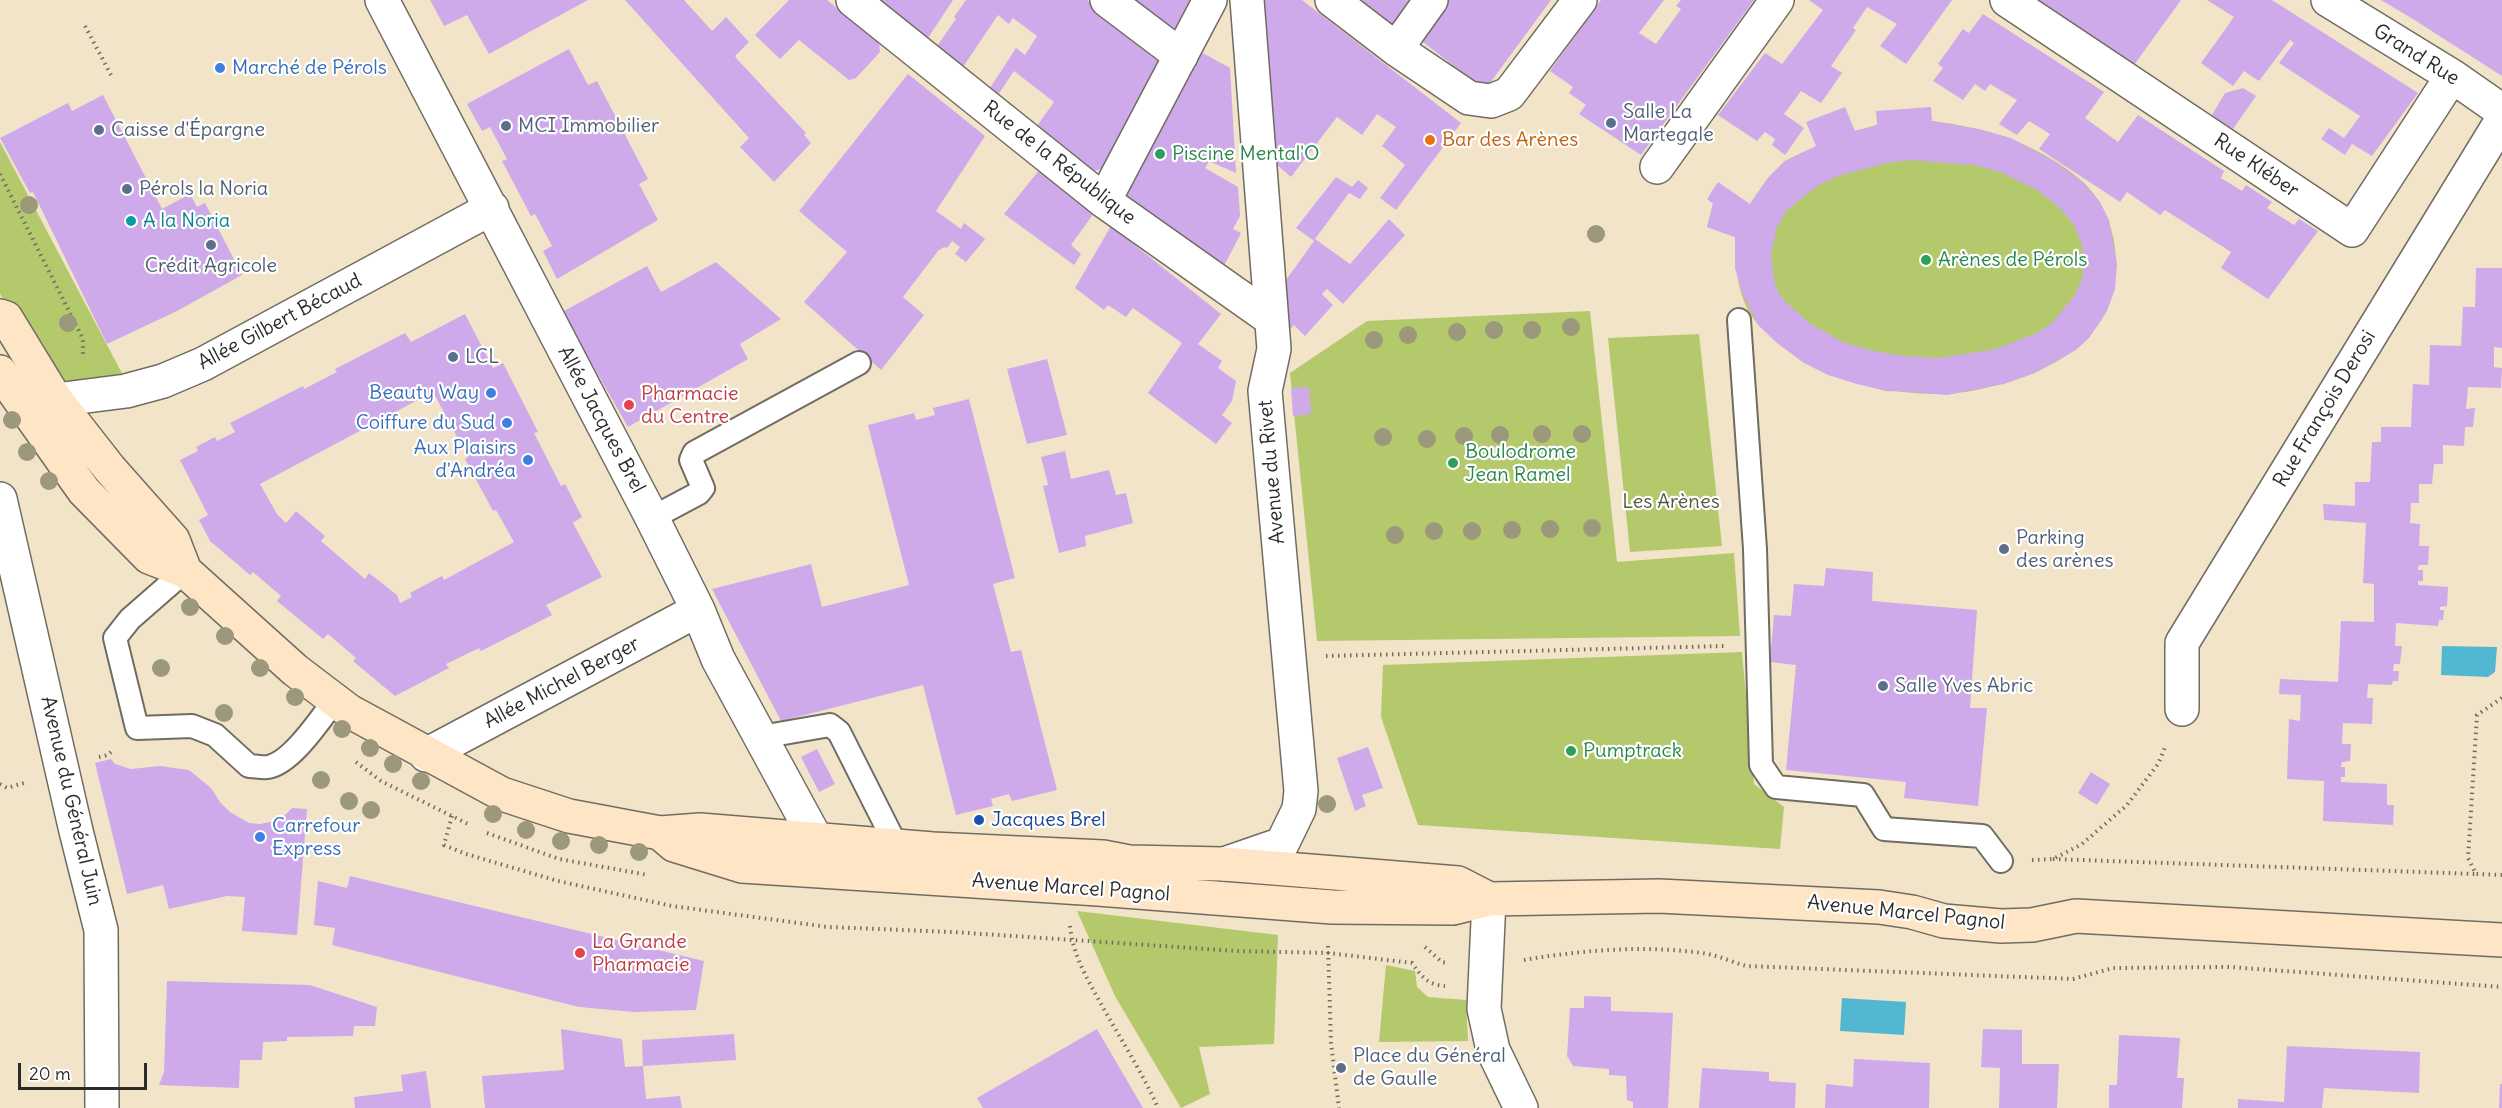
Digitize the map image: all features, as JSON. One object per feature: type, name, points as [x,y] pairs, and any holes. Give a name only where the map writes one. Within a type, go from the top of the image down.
[{"type":"main road","name":"Avenue Marcel Pagnol","points":[[0,316],[6,318],[56,400],[110,469],[173,540],[185,571]]},
{"type":"main road","name":"Avenue Marcel Pagnol","points":[[0,372],[84,491],[149,557],[185,571],[295,670],[349,711],[426,755],[502,794],[557,813],[660,833],[700,830],[897,847],[1103,857],[1129,862],[1224,864],[1458,883],[1489,899]]},
{"type":"main road","name":"Avenue Marcel Pagnol","points":[[660,833],[674,845],[742,866],[1098,888],[1332,907],[1453,908],[1489,899],[1659,896],[1880,907],[1912,912],[1944,921],[2001,926],[2032,925],[2076,916],[2502,940]]},
{"type":"street","name":"Allée Jacques Brel","points":[[382,0],[652,518],[698,610],[718,659],[817,841]]},
{"type":"street","name":"Rue de la République","points":[[853,0],[1104,201],[1271,319]]},
{"type":"street","points":[[1107,0],[1181,56]]},
{"type":"street","points":[[1104,201],[1210,0]]},
{"type":"street","name":"Avenue du Rivet","points":[[1224,864],[1282,844],[1299,809],[1301,791],[1264,391],[1274,349],[1247,0]]},
{"type":"street","points":[[1332,0],[1396,49],[1468,98],[1491,102],[1509,94],[1580,0]]},
{"type":"street","points":[[1396,49],[1431,0]]},
{"type":"street","points":[[1657,167],[1777,0]]},
{"type":"street","name":"Rue Kléber","points":[[2007,0],[2352,230],[2452,76]]},
{"type":"street","name":"Grand Rue","points":[[2328,0],[2452,76],[2502,111]]},
{"type":"street","name":"Rue François Derosi","points":[[2182,709],[2182,643],[2502,120]]},
{"type":"street","name":"Allée Gilbert Bécaud","points":[[56,400],[126,391],[163,381],[203,364],[492,208]]},
{"type":"street","name":"Avenue du Général Juin","points":[[0,499],[101,930],[102,1108]]},
{"type":"street","name":"Allée Michel Berger","points":[[426,755],[698,610]]},
{"type":"street","points":[[1489,899],[1484,1009],[1493,1050],[1521,1108]]},
{"type":"lane","points":[[1739,320],[1755,549],[1761,765],[1766,776],[1776,787],[1863,795],[1884,829],[1982,836],[2001,861]]},
{"type":"lane","points":[[652,518],[699,493],[704,488],[691,460],[694,453],[859,363]]},
{"type":"lane","points":[[185,571],[130,619],[115,638],[137,729],[192,726],[215,735],[249,766],[268,767],[283,761],[312,730],[335,700]]},
{"type":"lane","points":[[761,737],[830,725],[839,732],[897,847]]},
{"type":"path","points":[[85,26],[111,75]]},
{"type":"path","points":[[1290,657],[1758,645]]},
{"type":"path","points":[[2476,874],[2468,858],[2477,715],[2502,698]]},
{"type":"path","points":[[2053,859],[2082,844],[2127,805],[2158,764],[2182,709]]},
{"type":"path","points":[[0,784],[7,788],[28,782]]},
{"type":"path","points":[[2001,861],[2053,859],[2502,875]]},
{"type":"path","points":[[1069,920],[1071,940],[1086,977],[1148,1086],[1158,1108]]},
{"type":"path","points":[[1090,941],[1237,951],[1329,953],[1412,963],[1422,978],[1436,985],[1452,987]]},
{"type":"green space","name":"Arènes de Pérols","points":[[1932,121],[1973,128],[2012,140],[2048,157],[2082,181],[2095,195],[2108,220],[2115,248],[2116,278],[2109,303],[2098,325],[2081,344],[2061,359],[2037,371],[2012,381],[1964,392],[1935,394],[1884,391],[1777,336],[1757,323],[1745,304],[1738,282],[1735,237],[1707,227],[1713,204],[1738,221],[1768,178],[1785,161],[1801,153],[1855,131],[1877,125]]},
{"type":"green space","points":[[0,142],[125,379],[57,381],[0,294]]},
{"type":"green space","name":"Boulodrome Jean Ramel","points":[[1590,311],[1617,562],[1734,553],[1740,636],[1317,641],[1290,373],[1367,321]]},
{"type":"green space","name":"Les Arènes","points":[[1699,334],[1722,546],[1630,552],[1608,338]]},
{"type":"green space","name":"Pumptrack","points":[[1742,652],[1754,784],[1784,807],[1780,849],[1418,825],[1381,717],[1383,665]]},
{"type":"green space","points":[[1077,911],[1278,935],[1274,1044],[1199,1047],[1210,1094],[1181,1108],[1115,996]]},
{"type":"green space","points":[[1386,965],[1415,971],[1417,987],[1428,997],[1466,1000],[1468,1041],[1379,1042]]},
{"type":"water","points":[[2442,646],[2497,647],[2495,672],[2488,677],[2441,675]]},
{"type":"water","points":[[1842,998],[1906,1002],[1904,1035],[1840,1031]]},
{"type":"building","points":[[430,0],[588,0],[489,54],[467,15],[444,26]]},
{"type":"building","points":[[625,0],[684,0],[712,31],[726,17],[749,42],[735,56],[806,133],[804,135],[811,143],[774,182],[740,147],[749,138]]},
{"type":"building","points":[[789,0],[827,0],[879,42],[880,52],[856,78],[849,80],[799,40],[780,59],[755,35]]},
{"type":"building","points":[[879,0],[953,0],[928,38]]},
{"type":"building","points":[[966,0],[1087,0],[1161,56],[1104,168],[1094,171],[1037,126],[1054,102],[1014,71],[998,95],[990,88],[1016,48],[1025,55],[1037,36],[1013,18],[1009,24],[998,15],[963,67],[937,46]]},
{"type":"building","points":[[1135,0],[1190,0],[1173,33],[1133,4]]},
{"type":"building","points":[[1258,0],[1302,0],[1461,123],[1396,210],[1380,198],[1405,165],[1382,146],[1396,127],[1377,114],[1362,135],[1337,117],[1291,177],[1269,158]]},
{"type":"building","points":[[1357,0],[1415,0],[1394,26]]},
{"type":"building","points":[[1448,0],[1551,0],[1490,83],[1478,85],[1418,38]]},
{"type":"building","points":[[1601,0],[1664,0],[1639,33],[1656,44],[1681,9],[1676,6],[1681,0],[1754,0],[1641,155],[1579,114],[1586,105],[1569,93],[1573,87],[1550,71]]},
{"type":"building","points":[[1809,0],[1952,0],[1906,64],[1880,46],[1897,24],[1867,7],[1853,28],[1856,30],[1831,66],[1842,73],[1821,103],[1801,91],[1784,114],[1804,128],[1785,155],[1772,145],[1775,139],[1765,132],[1757,141],[1718,115],[1765,53],[1782,64],[1823,10]]},
{"type":"building","points":[[2033,0],[2181,0],[2134,65]]},
{"type":"building","points":[[2207,0],[2272,0],[2418,93],[2372,156],[2352,144],[2345,155],[2321,139],[2329,128],[2344,138],[2360,116],[2279,63],[2294,43],[2290,40],[2259,81],[2244,71],[2233,86],[2201,63],[2234,17]]},
{"type":"building","points":[[2381,0],[2502,0],[2502,76],[2413,19]]},
{"type":"building","points":[[1983,14],[2104,92],[2085,118],[2118,142],[2138,115],[2224,171],[2221,178],[2242,191],[2246,185],[2272,202],[2267,208],[2294,225],[2299,219],[2318,231],[2268,299],[2221,268],[2231,252],[2165,210],[2160,215],[2127,192],[2120,202],[2039,149],[2050,134],[2029,121],[2017,135],[1999,124],[2017,100],[1990,84],[1985,91],[1975,84],[1963,100],[1933,81],[1943,68],[1938,64],[1963,29],[1969,33]]},
{"type":"building","points":[[569,49],[588,85],[597,81],[648,179],[639,184],[658,220],[557,279],[543,251],[552,246],[535,214],[531,216],[502,161],[507,159],[490,127],[482,131],[467,104]]},
{"type":"building","points":[[1201,52],[1230,68],[1236,173],[1209,161],[1205,168],[1238,187],[1240,216],[1233,229],[1241,233],[1224,266],[1128,199],[1125,194]]},
{"type":"building","points":[[908,74],[985,136],[936,211],[961,229],[964,223],[985,239],[966,262],[955,254],[960,247],[952,241],[947,248],[944,247],[938,251],[903,297],[924,315],[881,370],[804,302],[847,252],[799,211]]},
{"type":"building","points":[[2243,88],[2256,96],[2233,129],[2212,115],[2225,93]]},
{"type":"building","name":"A la Noria","points":[[103,95],[162,209],[190,194],[197,207],[205,203],[242,275],[177,311],[107,344],[33,192],[30,193],[0,138],[68,103],[72,111]]},
{"type":"building","points":[[1845,107],[1855,131],[1877,125],[1876,111],[1931,107],[1932,121],[1979,129],[2011,138],[2054,161],[2083,182],[2100,202],[2109,220],[2117,264],[2115,289],[2107,311],[2089,338],[2076,350],[2035,373],[2004,384],[1947,395],[1882,390],[1857,384],[1828,375],[1804,363],[1777,343],[1758,325],[1742,293],[1735,268],[1735,237],[1707,227],[1713,204],[1707,199],[1718,182],[1750,204],[1768,178],[1785,161],[1816,146],[1806,122]],"holes":[[[1910,160],[1974,165],[2000,172],[2037,190],[2060,208],[2074,225],[2082,245],[2084,264],[2082,279],[2075,295],[2052,323],[2037,333],[1996,349],[1940,358],[1905,356],[1873,351],[1845,343],[1809,323],[1779,294],[1774,281],[1771,253],[1777,227],[1786,211],[1817,186],[1838,176],[1886,163]]]},
{"type":"building","points":[[1040,169],[1094,213],[1071,245],[1081,254],[1074,265],[1004,214]]},
{"type":"building","points":[[1336,177],[1352,187],[1358,180],[1368,188],[1360,199],[1349,193],[1315,239],[1350,264],[1389,219],[1405,235],[1343,304],[1327,289],[1322,294],[1333,305],[1305,336],[1294,325],[1285,334],[1281,287],[1314,241],[1296,228]]},
{"type":"building","points":[[1111,226],[1221,314],[1198,344],[1222,361],[1218,368],[1236,381],[1232,401],[1222,415],[1232,423],[1216,444],[1148,393],[1182,343],[1133,308],[1126,317],[1108,305],[1104,310],[1075,288]]},
{"type":"building","points":[[716,262],[781,319],[740,344],[748,359],[628,427],[562,312],[647,266],[661,292]]},
{"type":"building","points":[[2476,268],[2502,268],[2502,348],[2494,347],[2494,367],[2502,368],[2501,388],[2468,387],[2466,409],[2475,408],[2473,427],[2465,427],[2464,446],[2443,445],[2443,464],[2434,464],[2432,484],[2419,484],[2419,503],[2411,503],[2410,523],[2420,524],[2419,546],[2429,546],[2428,565],[2419,565],[2418,570],[2423,570],[2423,581],[2418,581],[2418,585],[2448,587],[2447,606],[2440,607],[2440,610],[2444,610],[2443,620],[2439,620],[2438,626],[2396,623],[2395,646],[2402,646],[2400,664],[2394,664],[2393,671],[2399,671],[2398,681],[2393,681],[2392,685],[2368,684],[2367,698],[2373,698],[2372,724],[2343,723],[2342,744],[2351,744],[2350,761],[2342,762],[2341,767],[2345,767],[2345,777],[2341,777],[2341,782],[2387,784],[2387,805],[2394,805],[2393,825],[2323,821],[2324,781],[2287,779],[2289,719],[2300,721],[2301,695],[2279,694],[2280,679],[2338,682],[2341,621],[2374,622],[2374,584],[2363,583],[2366,523],[2324,520],[2323,504],[2355,506],[2355,482],[2370,482],[2372,442],[2381,442],[2381,427],[2411,427],[2413,384],[2429,385],[2430,345],[2461,346],[2463,307],[2475,307]]},
{"type":"building","points":[[465,314],[493,368],[503,363],[538,432],[534,433],[561,486],[565,484],[582,517],[573,523],[602,577],[546,605],[552,615],[481,651],[479,648],[446,664],[449,668],[395,696],[353,661],[356,658],[328,634],[323,639],[277,601],[281,596],[253,572],[250,575],[210,541],[199,520],[208,515],[180,460],[198,451],[196,447],[215,437],[217,441],[235,432],[230,423],[303,386],[304,389],[337,372],[335,369],[405,333],[411,342]],"holes":[[[433,392],[468,457],[465,459],[493,511],[496,510],[514,542],[444,580],[442,576],[410,593],[412,597],[400,603],[397,595],[369,573],[365,579],[321,541],[325,536],[296,511],[286,523],[277,514],[260,484]]]},
{"type":"building","points":[[1047,359],[1067,435],[1027,444],[1007,369]]},
{"type":"building","points":[[1309,387],[1311,414],[1293,416],[1291,388]]},
{"type":"building","points":[[969,399],[1015,578],[993,584],[1011,652],[1021,650],[1057,790],[1012,801],[1009,794],[991,799],[993,806],[956,815],[923,685],[781,721],[712,589],[811,564],[822,607],[909,585],[868,425],[914,413],[916,420],[935,415],[933,408]]},
{"type":"building","points":[[1065,451],[1071,479],[1109,470],[1116,495],[1126,493],[1133,523],[1085,536],[1086,546],[1059,553],[1043,486],[1048,485],[1041,457]]},
{"type":"building","name":"Salle Yves Abric","points":[[1826,568],[1873,572],[1872,601],[1977,610],[1970,708],[1987,708],[1978,806],[1904,798],[1906,782],[1786,770],[1796,665],[1770,662],[1774,615],[1791,616],[1794,584],[1824,586]]},
{"type":"building","points":[[1368,747],[1383,788],[1362,795],[1366,806],[1355,811],[1337,758]]},
{"type":"building","points":[[817,749],[835,784],[819,792],[801,757]]},
{"type":"building","points":[[111,759],[115,764],[131,769],[160,766],[189,770],[211,788],[230,812],[249,823],[260,824],[280,820],[292,808],[307,809],[297,935],[242,931],[245,897],[227,896],[169,909],[163,885],[127,894],[95,763]]},
{"type":"building","points":[[2091,772],[2110,784],[2097,805],[2078,793]]},
{"type":"building","points":[[350,876],[704,961],[696,1010],[634,1012],[579,1007],[332,945],[335,928],[314,925],[318,881],[347,888]]},
{"type":"building","points":[[167,981],[310,985],[377,1007],[375,1026],[354,1026],[353,1036],[287,1037],[287,1041],[263,1042],[262,1060],[240,1060],[239,1088],[159,1085],[164,1072]]},
{"type":"building","points":[[1584,996],[1611,997],[1611,1011],[1673,1013],[1668,1108],[1633,1108],[1633,1102],[1627,1100],[1626,1076],[1609,1075],[1609,1069],[1573,1066],[1567,1056],[1570,1008],[1584,1008]]},
{"type":"building","points":[[561,1029],[622,1039],[625,1067],[643,1066],[646,1099],[680,1096],[682,1108],[485,1108],[482,1076],[564,1070]]},
{"type":"building","points":[[1097,1029],[1143,1108],[983,1108],[977,1098]]},
{"type":"building","points":[[1983,1029],[2022,1030],[2022,1064],[2059,1064],[2057,1108],[1999,1108],[2000,1068],[1981,1067]]},
{"type":"building","points":[[734,1034],[736,1060],[643,1066],[642,1040]]},
{"type":"building","points":[[2119,1035],[2180,1038],[2177,1078],[2184,1078],[2182,1108],[2109,1108],[2109,1085],[2117,1085]]},
{"type":"building","points":[[2287,1046],[2420,1052],[2419,1093],[2324,1088],[2322,1108],[2238,1108],[2238,1099],[2284,1102]]},
{"type":"building","points":[[1854,1059],[1930,1063],[1929,1108],[1825,1108],[1826,1084],[1853,1087]]},
{"type":"building","points":[[1702,1068],[1769,1072],[1769,1081],[1796,1083],[1795,1108],[1699,1108]]},
{"type":"building","points":[[426,1071],[431,1108],[355,1108],[354,1097],[403,1091],[401,1075]]},
{"type":"building","points":[[2500,1084],[2502,1084],[2502,1108],[2499,1108]]},
{"type":"place","name":"Marché de Pérols","points":[[220,68]]},
{"type":"place","name":"Salle La Martegale","points":[[1611,123]]},
{"type":"place","name":"MCI Immobilier","points":[[506,126]]},
{"type":"place","name":"Caisse d'Épargne","points":[[99,130]]},
{"type":"place","name":"Bar des Arènes","points":[[1430,140]]},
{"type":"place","name":"Piscine Mental'O","points":[[1160,154]]},
{"type":"place","name":"Pérols la Noria","points":[[127,189]]},
{"type":"place","name":"A la Noria","points":[[131,221]]},
{"type":"place","name":"Crédit Agricole","points":[[211,245]]},
{"type":"place","name":"Arènes de Pérols","points":[[1926,260]]},
{"type":"place","name":"LCL","points":[[453,357]]},
{"type":"place","name":"Beauty Way","points":[[491,393]]},
{"type":"place","name":"Pharmacie du Centre","points":[[629,405]]},
{"type":"place","name":"Coiffure du Sud","points":[[507,423]]},
{"type":"place","name":"Aux Plaisirs d'Andréa","points":[[528,460]]},
{"type":"place","name":"Boulodrome Jean Ramel","points":[[1453,463]]},
{"type":"place","name":"Parking des arènes","points":[[2004,549]]},
{"type":"place","name":"Salle Yves Abric","points":[[1883,686]]},
{"type":"place","name":"Pumptrack","points":[[1571,751]]},
{"type":"place","name":"Jacques Brel","points":[[979,820]]},
{"type":"place","name":"Carrefour Express","points":[[260,837]]},
{"type":"place","name":"La Grande Pharmacie","points":[[580,953]]},
{"type":"place","name":"Place du Général de Gaulle","points":[[1341,1068]]}]
